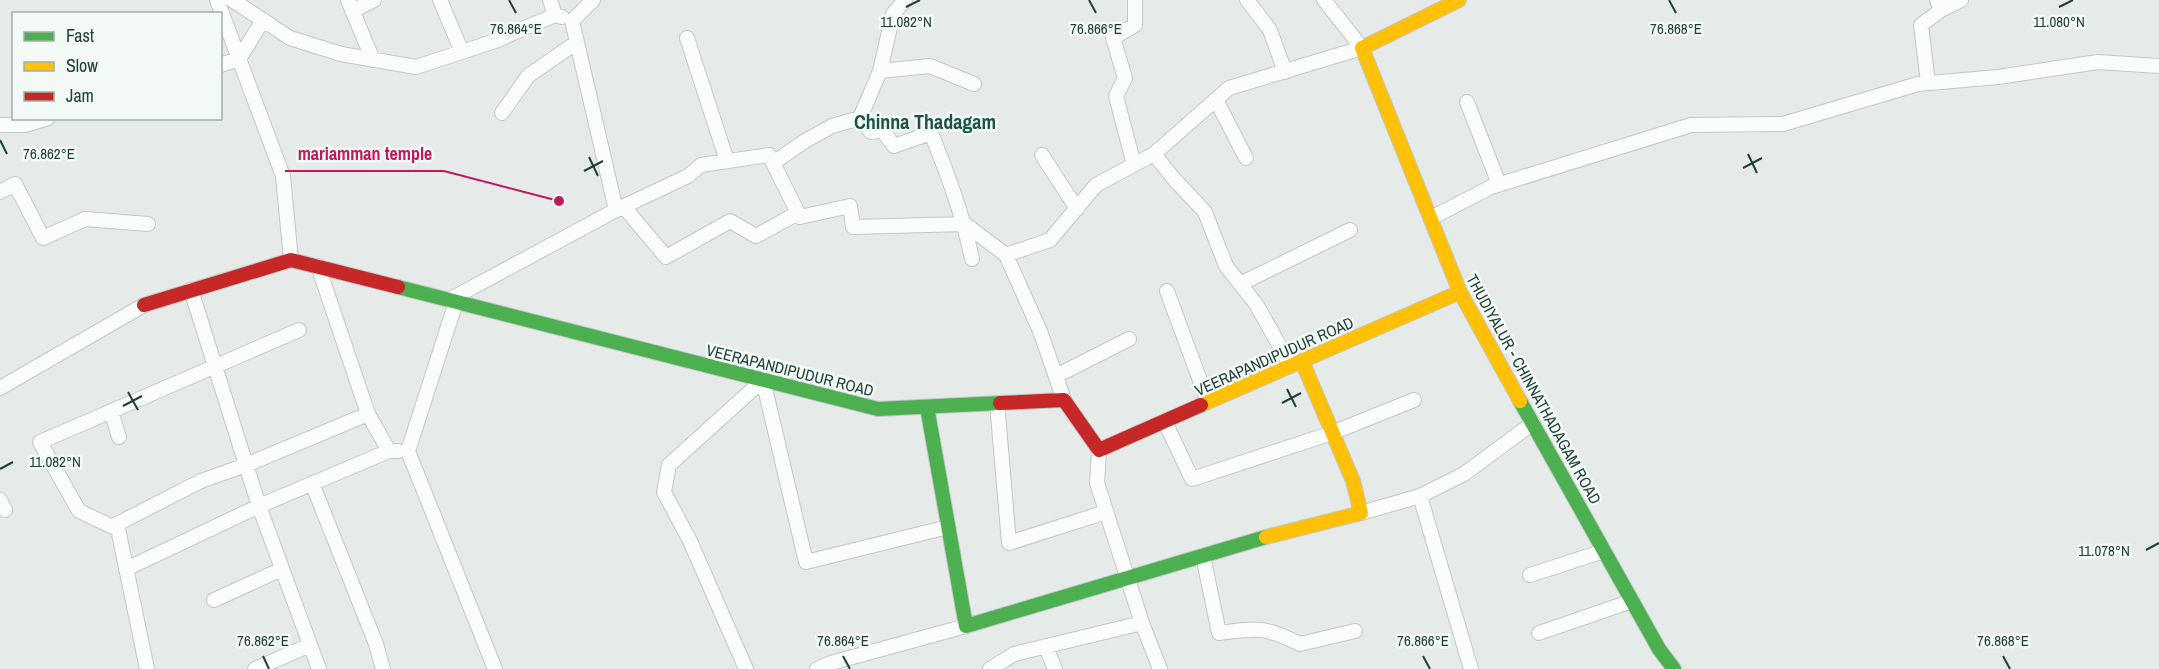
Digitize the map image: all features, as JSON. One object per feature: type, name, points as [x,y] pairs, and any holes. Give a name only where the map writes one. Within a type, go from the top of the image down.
[{"type":"street","points":[[232,0],[290,38],[341,54],[416,67],[495,41],[555,15],[572,21]]},
{"type":"street","points":[[373,60],[350,5],[374,0]]},
{"type":"street","points":[[440,0],[462,52]]},
{"type":"street","points":[[550,0],[555,15]]},
{"type":"street","points":[[572,21],[593,0]]},
{"type":"street","points":[[860,118],[880,71],[893,14],[905,0]]},
{"type":"street","points":[[1134,165],[1116,96],[1125,78],[1113,38],[1135,25],[1135,0]]},
{"type":"street","points":[[1324,0],[1362,48]]},
{"type":"street","points":[[1005,255],[1050,240],[1096,185],[1154,154],[1229,88],[1362,48],[1459,0]]},
{"type":"street","points":[[1928,83],[1921,25],[1939,5],[1961,0]]},
{"type":"street","points":[[1255,3],[1269,30],[1285,72]]},
{"type":"street","points":[[222,13],[283,176],[291,260]]},
{"type":"street","points":[[222,64],[239,59],[263,21]]},
{"type":"street","points":[[572,21],[620,209],[666,257],[730,221],[756,236],[798,213]]},
{"type":"street","points":[[687,38],[727,161]]},
{"type":"street","points":[[502,113],[528,76],[577,42]]},
{"type":"street","name":"THUDIYALUR - CHINNATHADAGAM ROAD","points":[[1362,48],[1460,292],[1659,649],[1672,668]]},
{"type":"street","points":[[1431,218],[1499,184],[1691,125],[1783,124],[1918,84],[1998,77],[2098,62],[2159,66]]},
{"type":"street","points":[[880,71],[930,66],[974,84]]},
{"type":"street","points":[[1216,100],[1246,158]]},
{"type":"street","points":[[1467,102],[1499,184]]},
{"type":"street","points":[[773,162],[832,126],[860,118]]},
{"type":"street","points":[[860,118],[871,132],[882,130],[894,146],[931,133],[952,183],[965,224],[972,259]]},
{"type":"street","points":[[0,125],[25,126],[42,120]]},
{"type":"street","points":[[1154,154],[1206,212],[1226,266],[1256,304],[1296,364],[1332,433],[1353,481],[1361,513]]},
{"type":"street","points":[[495,669],[408,451],[452,301],[620,209],[688,176],[701,165],[769,155],[800,217],[849,206],[853,227],[965,224],[1005,255],[1040,331],[1064,400],[1099,450],[1097,483],[1142,623],[1160,669]]},
{"type":"street","points":[[1042,155],[1077,208]]},
{"type":"street","points":[[0,192],[15,184],[43,238],[85,219],[148,224]]},
{"type":"street","points":[[1240,284],[1350,230]]},
{"type":"street","name":"VEERAPANDIPUDUR ROAD","points":[[0,388],[144,305],[291,260],[878,409],[1064,400]]},
{"type":"street","points":[[318,266],[368,414],[389,451]]},
{"type":"street","points":[[190,291],[259,506],[319,669]]},
{"type":"street","points":[[1167,291],[1208,402]]},
{"type":"street","name":"VEERAPANDIPUDUR ROAD","points":[[1099,450],[1460,292]]},
{"type":"street","points":[[117,529],[79,511],[40,442],[299,330]]},
{"type":"street","points":[[1056,376],[1129,339]]},
{"type":"street","points":[[746,669],[690,541],[664,492],[669,465],[764,380],[806,562],[948,526]]},
{"type":"street","points":[[1165,422],[1192,479],[1332,433],[1414,400]]},
{"type":"street","points":[[997,404],[1009,543],[1106,512]]},
{"type":"street","points":[[927,407],[966,626]]},
{"type":"street","points":[[111,411],[118,437]]},
{"type":"street","points":[[147,669],[117,524],[201,481],[246,465],[368,414]]},
{"type":"street","points":[[818,669],[831,663],[1128,579],[1281,532],[1420,496],[1464,474],[1533,423]]},
{"type":"street","points":[[126,569],[312,483],[389,451],[408,451]]},
{"type":"street","points":[[312,483],[376,644],[383,669]]},
{"type":"street","points":[[1420,496],[1471,669]]},
{"type":"street","points":[[1530,575],[1604,551]]},
{"type":"street","points":[[1203,556],[1219,633],[1257,628],[1274,631],[1300,644],[1355,631]]},
{"type":"street","points":[[214,600],[282,569]]},
{"type":"street","points":[[1539,633],[1632,601]]},
{"type":"street","points":[[990,669],[1014,654],[1142,623]]},
{"type":"street","points":[[255,669],[310,645]]},
{"type":"street","points":[[1046,647],[1055,669]]},
{"type":"traffic: fast","points":[[398,287],[878,409],[1000,403]]},
{"type":"traffic: fast","points":[[1520,401],[1659,649],[1674,669]]},
{"type":"traffic: fast","points":[[927,407],[966,626],[1266,537]]},
{"type":"traffic: slow","points":[[1459,0],[1362,48],[1460,292],[1520,401]]},
{"type":"traffic: slow","points":[[1201,405],[1460,292]]},
{"type":"traffic: slow","points":[[1266,537],[1361,513],[1353,481],[1302,361]]},
{"type":"traffic: jam","points":[[144,305],[291,260],[398,287]]},
{"type":"traffic: jam","points":[[1000,403],[1064,400],[1099,450],[1201,405]]},
{"type":"place","name":"mariamman temple","points":[[559,201]]},
{"type":"district","name":"Chinna Thadagam","points":[[925,121]]}]
